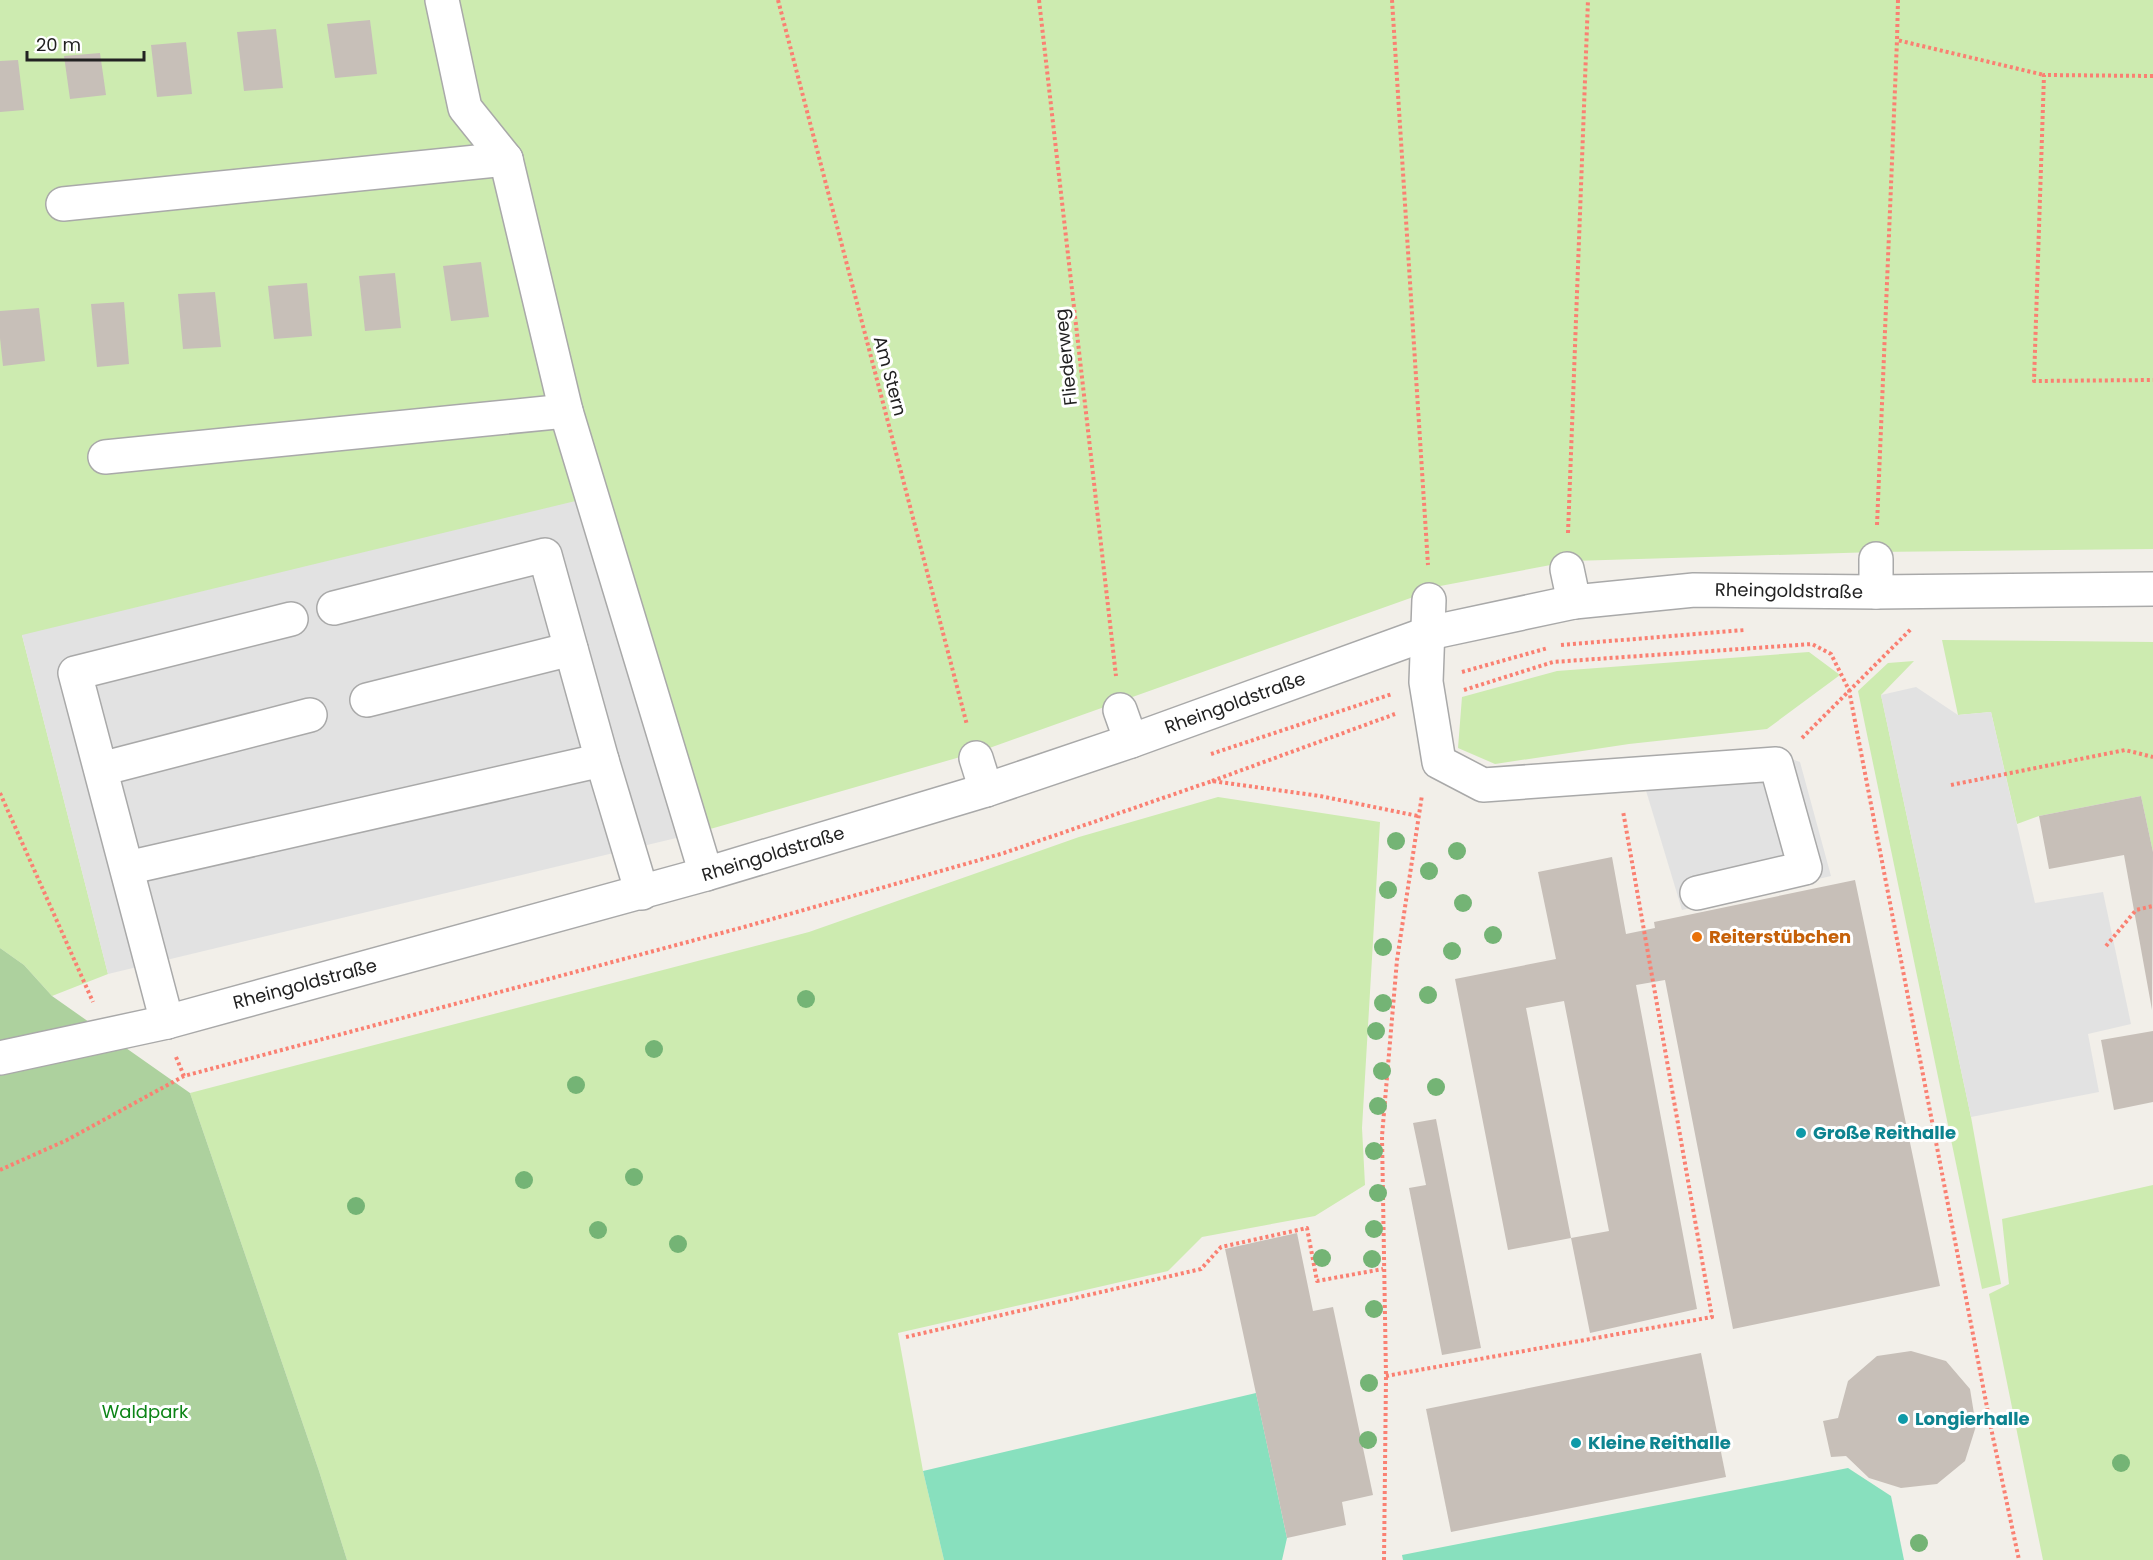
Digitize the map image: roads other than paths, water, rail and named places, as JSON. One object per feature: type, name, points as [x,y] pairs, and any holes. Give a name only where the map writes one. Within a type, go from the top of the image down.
[{"type":"street","points":[[442,0],[465,108],[506,159],[566,411],[706,874]]},
{"type":"street","points":[[63,204],[506,159]]},
{"type":"street","points":[[105,457],[566,411]]},
{"type":"street","points":[[334,608],[545,555],[570,649],[642,893]]},
{"type":"street","points":[[1876,560],[1876,592]]},
{"type":"street","points":[[1567,569],[1574,602]]},
{"type":"street","name":"Rheingoldstraße","points":[[105,1037],[642,893],[986,790],[1131,741],[1429,633],[1574,602],[1694,590],[1876,592],[2153,590]]},
{"type":"street","points":[[1430,600],[1427,692],[1438,762],[1483,785],[1776,764],[1805,868],[1697,894]]},
{"type":"street","points":[[167,1022],[75,673],[291,619]]},
{"type":"street","points":[[367,700],[570,649]]},
{"type":"street","points":[[1120,711],[1131,741]]},
{"type":"street","points":[[101,770],[310,715]]},
{"type":"street","points":[[976,758],[986,790]]},
{"type":"street","points":[[127,868],[602,760]]},
{"type":"street","points":[[0,1044],[105,1037]]},
{"type":"street","points":[[0,1058],[105,1037]]},
{"type":"place","name":"Reiterstübchen","points":[[1697,937]]},
{"type":"place","name":"Große Reithalle","points":[[1801,1133]]},
{"type":"place","name":"Longierhalle","points":[[1903,1419]]},
{"type":"place","name":"Kleine Reithalle","points":[[1576,1443]]},
{"type":"park label","name":"Waldpark","points":[[145,1412]]}]
